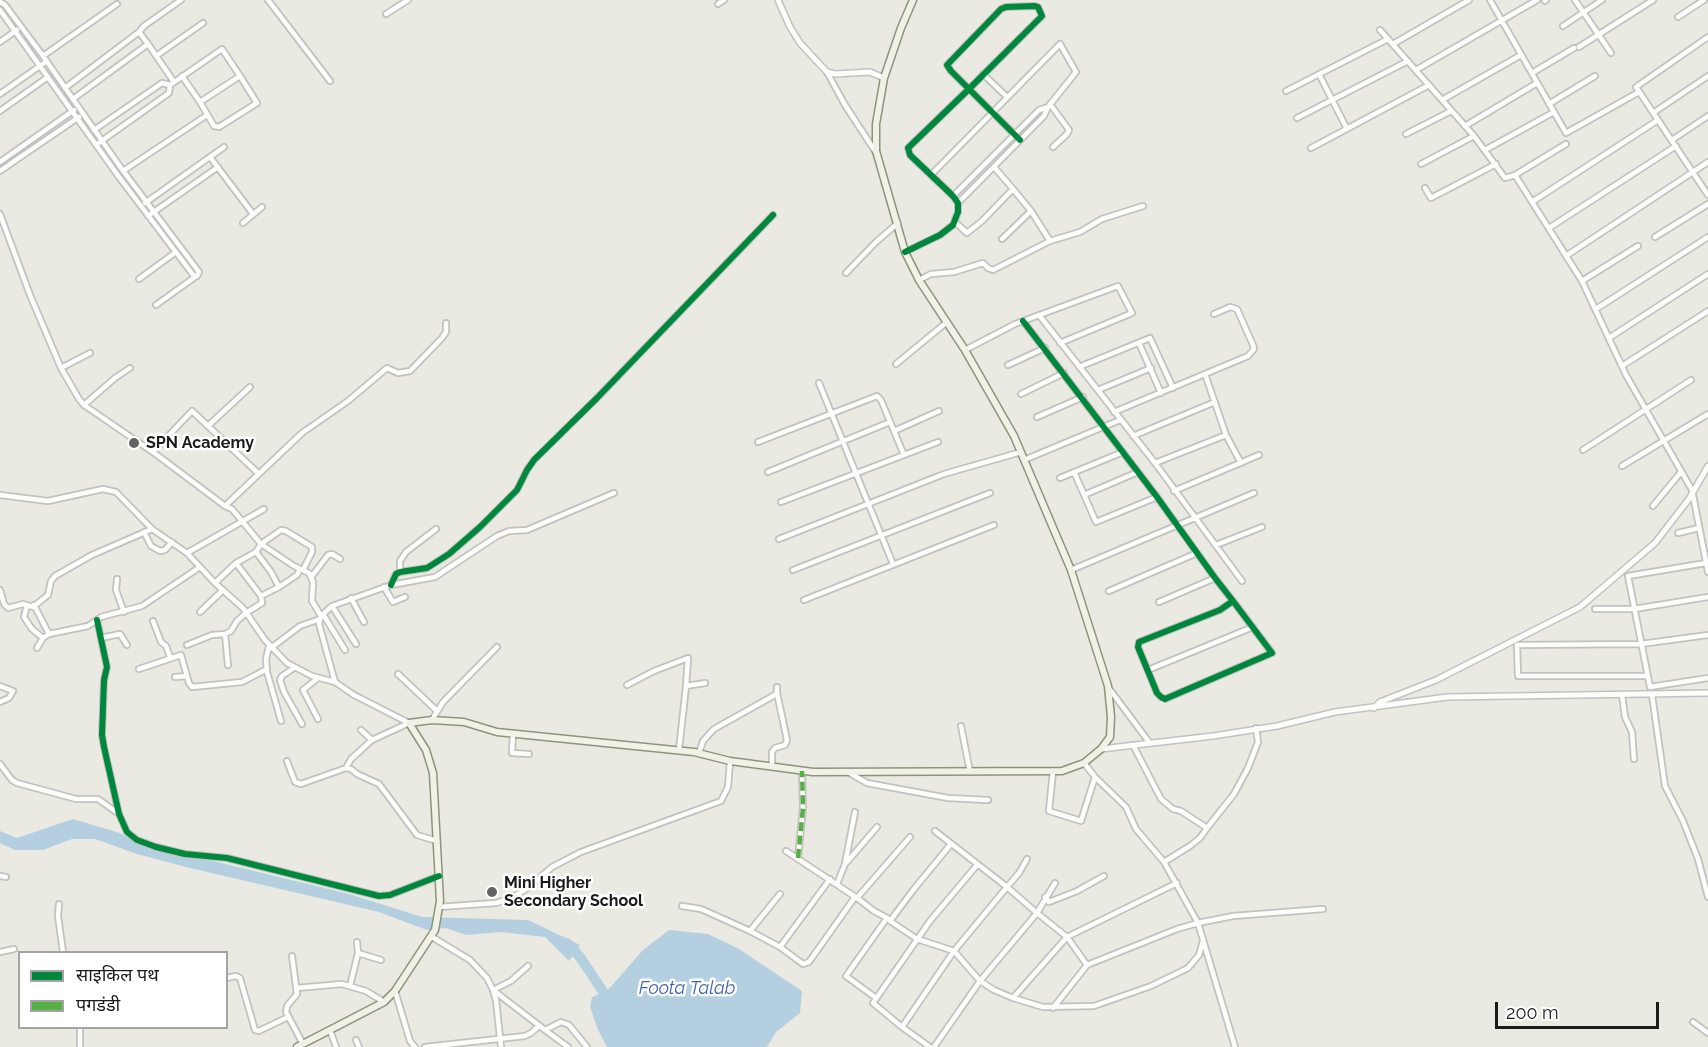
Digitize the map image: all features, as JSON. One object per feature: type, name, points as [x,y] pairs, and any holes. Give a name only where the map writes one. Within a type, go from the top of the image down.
[{"type":"main road","points":[[300,1045],[384,1002],[395,991],[435,930],[439,910],[439,876],[434,773],[426,750],[409,723],[432,720],[464,722],[497,732],[679,750],[802,771],[848,772],[1062,771],[1084,763],[1101,749],[1110,737],[1108,686],[1071,570],[1014,436],[965,350],[919,280],[904,250],[877,154],[876,124],[884,78],[901,27],[913,0]]},
{"type":"street","points":[[58,92],[181,0]]},
{"type":"street","points":[[268,0],[330,81]]},
{"type":"street","points":[[393,0],[398,7]]},
{"type":"street","points":[[386,14],[408,0]]},
{"type":"street","points":[[718,4],[724,0]]},
{"type":"street","points":[[778,0],[800,43],[827,72],[845,105],[877,154]]},
{"type":"street","points":[[1393,44],[1469,0]]},
{"type":"street","points":[[1490,0],[1566,133],[1639,92]]},
{"type":"street","points":[[1416,70],[1537,0]]},
{"type":"street","points":[[1575,0],[1611,53]]},
{"type":"street","points":[[1563,26],[1602,0]]},
{"type":"street","points":[[1532,73],[1599,35],[1653,0]]},
{"type":"street","points":[[1678,17],[1704,0]]},
{"type":"street","points":[[0,2],[5,5],[45,58],[123,171],[198,272],[156,306]]},
{"type":"street","points":[[0,94],[40,66],[45,58],[117,4]]},
{"type":"street","points":[[958,203],[910,155],[908,147],[969,89],[1042,16],[1038,7],[1035,6],[1004,8],[948,62],[948,68],[969,89],[992,112],[1015,135],[1020,140]]},
{"type":"street","points":[[0,10],[148,216],[195,276]]},
{"type":"street","points":[[156,56],[203,23]]},
{"type":"street","points":[[0,42],[22,27]]},
{"type":"street","points":[[1380,30],[1474,136],[1505,178],[1515,175],[1566,144]]},
{"type":"street","points":[[139,32],[172,84]]},
{"type":"street","points":[[1708,38],[1636,87],[1708,195]]},
{"type":"street","points":[[1286,91],[1388,39]]},
{"type":"street","points":[[73,99],[148,44]]},
{"type":"street","points":[[904,250],[940,235],[955,222],[958,203],[1044,116],[1049,106],[1076,72],[1060,44],[931,175]]},
{"type":"street","points":[[96,145],[169,93],[172,84],[182,76],[222,49],[257,104],[219,127],[214,126],[182,76]]},
{"type":"street","points":[[1442,100],[1521,55]]},
{"type":"street","points":[[1297,118],[1408,61]]},
{"type":"street","points":[[827,72],[836,74],[870,72],[884,78]]},
{"type":"street","points":[[983,74],[1007,97]]},
{"type":"street","points":[[1319,74],[1347,129]]},
{"type":"street","points":[[200,102],[240,76]]},
{"type":"street","points":[[1549,104],[1595,76]]},
{"type":"street","points":[[1653,113],[1708,76]]},
{"type":"street","points":[[0,111],[48,77]]},
{"type":"street","points":[[94,130],[162,83],[172,84]]},
{"type":"street","points":[[1465,126],[1537,83]]},
{"type":"street","points":[[1311,148],[1429,85]]},
{"type":"street","points":[[953,196],[1039,110],[1049,106]]},
{"type":"street","points":[[1049,106],[1069,130],[1053,147]]},
{"type":"street","points":[[0,162],[79,107]]},
{"type":"street","points":[[1406,134],[1451,111]]},
{"type":"street","points":[[1485,150],[1554,112]]},
{"type":"street","points":[[0,171],[83,114]]},
{"type":"street","points":[[123,171],[207,115]]},
{"type":"street","points":[[1672,140],[1708,116]]},
{"type":"street","points":[[1532,202],[1659,120]]},
{"type":"street","points":[[1420,164],[1474,136]]},
{"type":"street","points":[[1549,228],[1676,146]]},
{"type":"street","points":[[141,206],[224,147]]},
{"type":"street","points":[[210,157],[254,214]]},
{"type":"street","points":[[1566,256],[1708,162]]},
{"type":"street","points":[[1425,188],[1431,198],[1496,164]]},
{"type":"street","points":[[148,216],[218,167]]},
{"type":"street","points":[[994,167],[1031,211],[1050,241]]},
{"type":"street","points":[[1515,175],[1582,281],[1622,366],[1692,490],[1708,572]]},
{"type":"street","points":[[955,222],[967,232],[982,221],[1013,189]]},
{"type":"street","points":[[1655,237],[1708,204]]},
{"type":"street","points":[[919,280],[931,274],[954,272],[983,263],[993,270],[1050,241],[1080,232],[1102,219],[1143,206]]},
{"type":"street","points":[[243,223],[262,207]]},
{"type":"street","points":[[1002,239],[1031,211]]},
{"type":"street","points":[[0,214],[30,295],[61,368],[84,405],[234,511],[261,544],[312,576]]},
{"type":"street","points":[[398,573],[415,571],[435,564],[456,550],[517,490],[534,460],[597,398],[773,215]]},
{"type":"street","points":[[846,273],[898,223]]},
{"type":"street","points":[[1596,309],[1708,237]]},
{"type":"street","points":[[1582,281],[1638,246]]},
{"type":"street","points":[[139,279],[176,252]]},
{"type":"street","points":[[1609,338],[1708,274]]},
{"type":"street","points":[[965,350],[1023,321],[1118,286],[1132,313],[1060,344]]},
{"type":"street","points":[[1114,412],[1248,356],[1254,349],[1237,309],[1230,307],[1214,314]]},
{"type":"street","points":[[1622,366],[1708,311]]},
{"type":"street","points":[[1039,315],[1155,463],[1242,581]]},
{"type":"street","points":[[1023,321],[1083,398],[1272,653],[1165,699],[1157,693],[1138,647],[1139,642],[1220,609],[1233,601]]},
{"type":"street","points":[[896,364],[947,322]]},
{"type":"street","points":[[225,506],[302,434],[348,401],[387,368],[398,372],[410,371],[442,338],[446,332],[446,323]]},
{"type":"street","points":[[1078,367],[1150,338],[1173,388]]},
{"type":"street","points":[[1139,343],[1161,393]]},
{"type":"street","points":[[1008,365],[1045,348]]},
{"type":"street","points":[[61,368],[90,353]]},
{"type":"street","points":[[84,405],[130,368]]},
{"type":"street","points":[[1098,390],[1151,368]]},
{"type":"street","points":[[1021,394],[1064,373]]},
{"type":"street","points":[[1205,374],[1226,435],[1241,463]]},
{"type":"street","points":[[1583,450],[1691,380]]},
{"type":"street","points":[[819,383],[893,564]]},
{"type":"street","points":[[208,425],[250,387]]},
{"type":"street","points":[[758,442],[877,396],[881,400],[904,455]]},
{"type":"street","points":[[1037,417],[1083,398]]},
{"type":"street","points":[[1133,436],[1215,402]]},
{"type":"street","points":[[153,452],[192,411],[259,474]]},
{"type":"street","points":[[894,430],[939,411]]},
{"type":"street","points":[[1622,466],[1708,414]]},
{"type":"street","points":[[1024,460],[1120,420]]},
{"type":"street","points":[[768,472],[890,422]]},
{"type":"street","points":[[1155,463],[1226,435]]},
{"type":"street","points":[[781,502],[938,442]]},
{"type":"street","points":[[778,539],[944,474],[1021,452]]},
{"type":"street","points":[[1060,478],[1123,452]]},
{"type":"street","points":[[1174,491],[1259,455]]},
{"type":"street","points":[[1374,708],[1380,702],[1436,680],[1580,607],[1655,543],[1689,499],[1692,490],[1708,466]]},
{"type":"street","points":[[1074,472],[1096,522],[1157,497]]},
{"type":"street","points":[[1084,495],[1138,472]]},
{"type":"street","points":[[1653,506],[1682,472]]},
{"type":"street","points":[[0,495],[48,501],[103,489],[116,492],[152,529],[187,553],[246,613],[271,647],[294,668],[335,682],[354,695],[409,723]]},
{"type":"street","points":[[1071,570],[1254,493]]},
{"type":"street","points":[[280,721],[266,659],[271,647],[300,626],[322,616],[332,606],[391,583],[435,578],[497,536],[509,531],[527,530],[614,494]]},
{"type":"street","points":[[793,570],[990,494]]},
{"type":"street","points":[[187,553],[240,520],[264,509]]},
{"type":"street","points":[[804,600],[994,525]]},
{"type":"street","points":[[1216,546],[1262,526]]},
{"type":"street","points":[[1678,533],[1699,528]]},
{"type":"street","points":[[0,590],[4,604],[8,608],[22,604],[30,607],[48,595],[51,581],[55,576],[92,555],[152,529]]},
{"type":"street","points":[[391,583],[398,573],[400,561],[406,552],[436,529]]},
{"type":"street","points":[[215,583],[236,563],[256,552],[261,544],[281,530],[312,549],[297,575],[261,596]]},
{"type":"street","points":[[144,532],[151,546],[160,551],[172,542]]},
{"type":"street","points":[[256,552],[270,569],[279,587]]},
{"type":"street","points":[[1109,591],[1197,553]]},
{"type":"street","points":[[340,559],[332,554],[328,555],[312,576],[312,601],[345,650]]},
{"type":"street","points":[[1706,562],[1628,576],[1650,687],[1708,678]]},
{"type":"street","points":[[187,645],[212,635],[231,631],[237,621],[261,604],[261,596],[236,563]]},
{"type":"street","points":[[37,648],[43,638],[49,634],[88,626],[97,620],[147,604],[200,567]]},
{"type":"street","points":[[1158,602],[1215,578]]},
{"type":"street","points":[[117,579],[116,590],[124,612]]},
{"type":"street","points":[[384,587],[393,602],[405,597]]},
{"type":"street","points":[[200,612],[223,590]]},
{"type":"street","points":[[1594,609],[1634,609],[1708,597]]},
{"type":"street","points":[[351,598],[364,622]]},
{"type":"street","points":[[27,605],[24,617],[43,638]]},
{"type":"street","points":[[34,605],[49,634]]},
{"type":"street","points":[[332,606],[356,644]]},
{"type":"street","points":[[322,616],[321,633],[335,682]]},
{"type":"street","points":[[97,620],[107,666],[104,680],[102,735],[119,814],[127,832],[137,840],[185,854],[227,858],[379,896],[390,895],[439,876]]},
{"type":"street","points":[[153,621],[170,657]]},
{"type":"street","points":[[1148,670],[1253,627]]},
{"type":"street","points":[[101,638],[120,634],[127,645]]},
{"type":"street","points":[[225,634],[228,665]]},
{"type":"street","points":[[1648,676],[1518,676],[1517,645],[1641,644],[1708,635]]},
{"type":"street","points":[[432,720],[444,702],[497,647]]},
{"type":"street","points":[[139,669],[170,657],[183,656],[189,685],[192,687],[242,682],[267,669]]},
{"type":"street","points":[[627,685],[654,671],[688,658],[679,750]]},
{"type":"street","points":[[294,668],[280,680],[302,724]]},
{"type":"street","points":[[398,674],[437,711]]},
{"type":"street","points":[[175,677],[187,676]]},
{"type":"street","points":[[318,678],[303,690],[318,719]]},
{"type":"street","points":[[686,687],[705,683]]},
{"type":"street","points":[[0,686],[13,691],[9,698],[0,702]]},
{"type":"street","points":[[1108,686],[1149,742]]},
{"type":"street","points":[[699,753],[703,741],[714,729],[777,690],[787,740],[785,745],[775,748],[772,752],[772,767]]},
{"type":"street","points":[[1101,749],[1213,736],[1277,726],[1335,712],[1447,698],[1708,693]]},
{"type":"street","points":[[1622,695],[1624,717],[1632,732],[1634,759]]},
{"type":"street","points":[[1652,695],[1665,786],[1683,821],[1698,859],[1708,897]]},
{"type":"street","points":[[287,761],[295,782],[301,784],[346,768],[351,759],[372,740],[409,723]]},
{"type":"street","points":[[961,726],[970,772]]},
{"type":"street","points":[[1164,862],[1195,842],[1234,794],[1251,762],[1257,742],[1256,728]]},
{"type":"street","points":[[361,730],[372,740]]},
{"type":"street","points":[[513,733],[512,753],[529,754]]},
{"type":"street","points":[[1132,745],[1161,799],[1173,809],[1207,828]]},
{"type":"street","points":[[439,910],[496,903],[512,898],[552,867],[581,852],[721,801],[728,786],[730,760]]},
{"type":"street","points":[[1084,763],[1126,807],[1136,829],[1164,862],[1177,883],[1198,923],[1235,1047]]},
{"type":"street","points":[[0,764],[17,783],[76,799],[98,799],[119,814]]},
{"type":"street","points":[[346,768],[379,784],[417,835],[437,841]]},
{"type":"street","points":[[798,858],[803,808],[802,771]]},
{"type":"street","points":[[1053,771],[1049,811],[1081,821],[1095,777]]},
{"type":"street","points":[[848,772],[867,783],[948,798],[988,800]]},
{"type":"street","points":[[837,884],[845,864],[855,812]]},
{"type":"street","points":[[845,864],[877,827]]},
{"type":"street","points":[[936,831],[1007,887],[1066,938],[1087,965]]},
{"type":"street","points":[[682,906],[701,909],[750,931],[780,947],[803,964],[809,962],[856,898],[910,837]]},
{"type":"street","points":[[876,998],[846,976],[889,919],[951,844]]},
{"type":"street","points":[[786,851],[917,939],[954,951],[980,981],[994,990],[1043,1007],[1094,1006],[1151,986],[1188,968],[1199,955],[1203,939]]},
{"type":"street","points":[[902,1027],[954,951],[1019,873],[1027,859]]},
{"type":"street","points":[[930,1047],[873,1003],[917,939],[977,865]]},
{"type":"street","points":[[1045,897],[1049,902],[1077,891],[1104,876]]},
{"type":"street","points":[[780,947],[830,879]]},
{"type":"street","points":[[934,1047],[980,981],[1037,913],[1055,883]]},
{"type":"street","points":[[1013,998],[1066,938],[1177,883]]},
{"type":"street","points":[[750,931],[780,894]]},
{"type":"street","points":[[58,904],[63,951]]},
{"type":"street","points":[[1053,1008],[1087,965],[1177,929],[1233,916],[1323,909]]},
{"type":"street","points":[[432,937],[470,960],[482,972],[494,990],[568,1047]]},
{"type":"street","points":[[350,986],[358,953],[357,942]]},
{"type":"street","points":[[0,952],[14,949]]},
{"type":"street","points":[[358,953],[381,960]]},
{"type":"street","points":[[292,956],[297,988],[296,997],[286,1008],[300,1045]]},
{"type":"street","points":[[494,990],[511,981],[528,966]]},
{"type":"street","points":[[228,978],[236,976],[240,978],[255,1030],[259,1031],[288,1017]]},
{"type":"street","points":[[297,988],[338,984],[366,991],[384,1002]]},
{"type":"street","points":[[494,990],[501,1047]]},
{"type":"street","points":[[395,991],[410,1041],[415,1047]]},
{"type":"street","points":[[545,1030],[561,1022],[565,1023],[575,1030],[587,1047]]},
{"type":"street","points":[[1693,1022],[1708,1034]]},
{"type":"street","points":[[425,1047],[528,1035],[539,1026]]},
{"type":"street","points":[[80,1029],[80,1047]]},
{"type":"street","points":[[330,1029],[336,1047]]},
{"type":"street","points":[[356,1040],[359,1047]]},
{"type":"water","points":[[73,819],[120,833],[139,844],[160,851],[213,861],[349,894],[422,917],[528,920],[580,945],[569,961],[545,937],[501,932],[466,935],[446,928],[427,930],[379,912],[186,867],[137,854],[95,839],[72,839],[43,850],[15,850],[0,843],[0,831],[17,838]]},
{"type":"water","name":"Foota Talab","points":[[669,930],[708,934],[739,949],[802,991],[800,1013],[776,1032],[767,1047],[607,1047],[590,1007],[592,997],[608,990],[643,950]]},
{"type":"waterway","points":[[567,943],[580,957],[604,993]]},
{"type":"marked path","points":[[798,858],[803,808],[802,771]]},
{"type":"cycle path","points":[[905,252],[940,235],[953,225],[958,212],[958,203],[953,196],[910,155],[908,148],[969,89],[1042,16],[1038,7],[1035,6],[1001,9],[947,65],[951,71],[1020,140]]},
{"type":"cycle path","points":[[391,585],[396,574],[427,568],[449,554],[480,527],[517,490],[534,460],[597,398],[773,215]]},
{"type":"cycle path","points":[[1023,321],[1157,497],[1272,653],[1165,699],[1161,697],[1157,693],[1138,647],[1139,642],[1220,610],[1233,601]]},
{"type":"cycle path","points":[[97,620],[107,667],[104,680],[102,735],[104,747],[119,814],[127,832],[137,840],[185,854],[227,858],[379,896],[390,895],[439,876]]},
{"type":"place","name":"SPN Academy","points":[[134,443]]},
{"type":"place","name":"Mini Higher Secondary School","points":[[492,892]]}]
